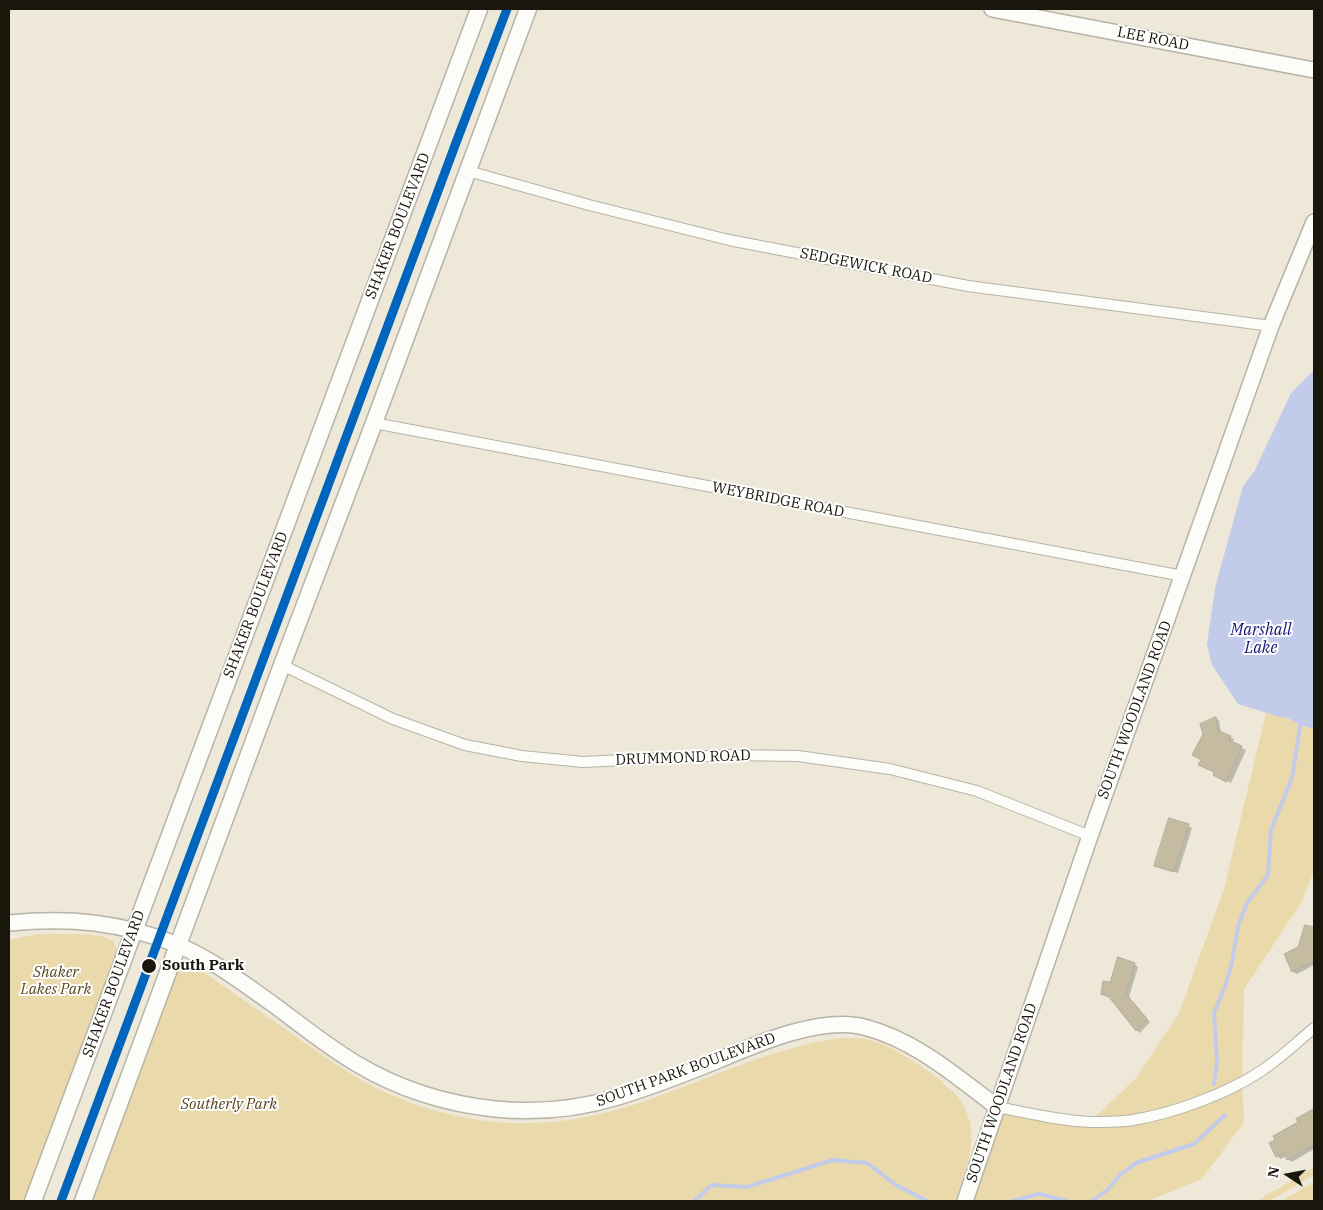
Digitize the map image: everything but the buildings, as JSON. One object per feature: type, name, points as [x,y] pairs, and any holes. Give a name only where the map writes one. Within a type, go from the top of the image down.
[{"type":"main road","name":"SHAKER BOULEVARD","points":[[33,1201],[480,9]]},
{"type":"main road","points":[[83,1201],[528,9]]},
{"type":"street","name":"LEE ROAD","points":[[992,9],[1314,70]]},
{"type":"street","name":"SEDGEWICK ROAD","points":[[468,171],[589,205],[729,240],[968,286],[1271,326]]},
{"type":"street","name":"SOUTH WOODLAND ROAD","points":[[965,1201],[1090,836],[1271,326],[1314,222]]},
{"type":"street","name":"WEYBRIDGE ROAD","points":[[374,423],[1183,576]]},
{"type":"street","name":"DRUMMOND ROAD","points":[[282,665],[393,719],[465,745],[522,756],[583,762],[730,755],[798,756],[890,768],[977,791],[1090,836]]},
{"type":"street","name":"SOUTH PARK BOULEVARD","points":[[9,923],[38,920],[84,921],[135,930],[178,945],[231,974],[334,1050],[358,1065],[410,1090],[434,1098],[468,1105],[525,1111],[588,1105],[618,1097],[763,1042],[813,1027],[840,1024],[863,1026],[914,1047],[936,1061],[997,1108]]},
{"type":"street","points":[[997,1108],[1050,1118],[1090,1122],[1133,1120],[1176,1109],[1233,1088],[1261,1071],[1314,1028]]},
{"type":"green space","points":[[1266,713],[1290,719],[1300,725],[1314,729],[1314,871],[1301,903],[1244,989],[1242,1082],[1244,1122],[1202,1179],[1148,1201],[965,1201],[997,1107],[1090,1122],[1136,1078],[1179,1013],[1224,889]]},
{"type":"green space","name":"Shaker Lakes Park","points":[[38,934],[102,936],[113,941],[117,951],[116,959],[26,1201],[9,1201],[9,940]]},
{"type":"green space","name":"Southerly Park","points":[[187,966],[195,967],[206,974],[326,1058],[376,1088],[428,1109],[455,1116],[495,1122],[539,1123],[571,1120],[602,1114],[643,1102],[784,1050],[843,1038],[878,1042],[908,1058],[936,1077],[956,1095],[965,1108],[971,1134],[971,1147],[965,1174],[955,1201],[92,1201],[176,971]]},
{"type":"green space","points":[[1314,1167],[1314,1175],[1269,1201],[1257,1201]]},
{"type":"green space","points":[[1314,1182],[1314,1201],[1281,1201]]},
{"type":"water","name":"Marshall Lake","points":[[1314,370],[1314,729],[1300,725],[1290,719],[1238,704],[1212,665],[1207,644],[1215,588],[1243,486],[1254,472],[1291,393]]},
{"type":"waterway","points":[[1214,1084],[1217,1062],[1214,1013],[1232,963],[1238,926],[1247,903],[1268,875],[1271,830],[1292,778],[1301,720]]},
{"type":"waterway","points":[[1092,1201],[1136,1163],[1194,1144],[1225,1115]]},
{"type":"waterway","points":[[694,1201],[712,1185],[747,1187],[833,1160],[867,1163],[896,1185],[927,1201]]},
{"type":"waterway","points":[[1012,1201],[1039,1194],[1067,1201]]},
{"type":"transit line","points":[[61,1201],[394,306],[507,9]]},
{"type":"place","name":"South Park","points":[[149,966]]}]
